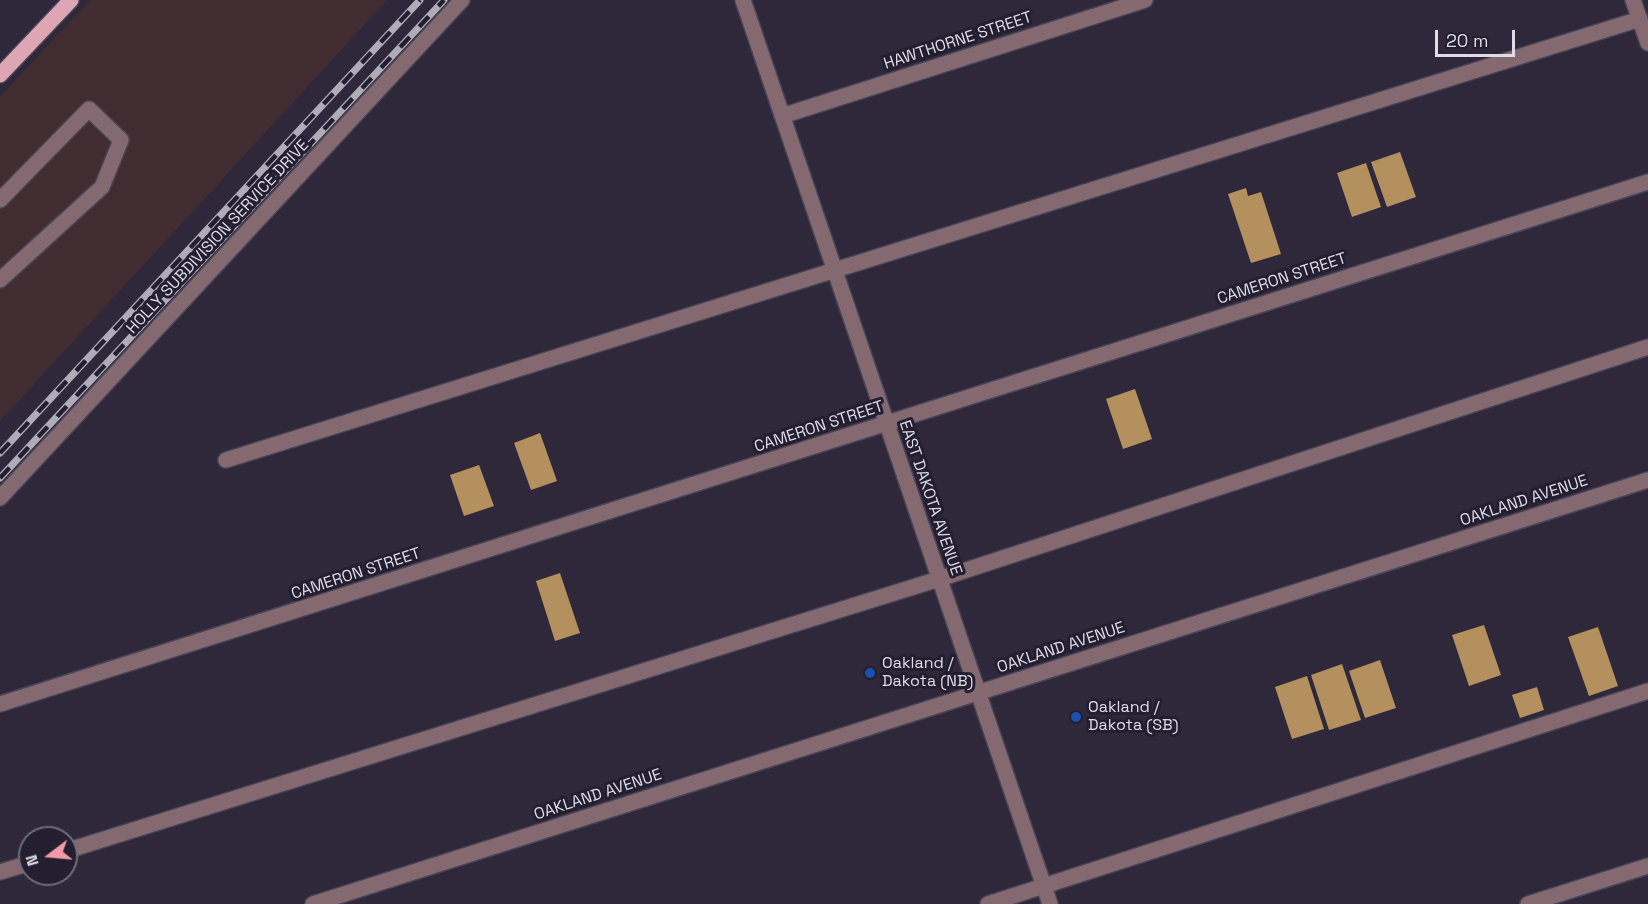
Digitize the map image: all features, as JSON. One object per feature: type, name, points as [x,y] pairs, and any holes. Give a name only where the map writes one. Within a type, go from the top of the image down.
[{"type":"main road","points":[[0,75],[70,0]]},
{"type":"street","name":"HOLLY SUBDIVISION SERVICE DRIVE","points":[[0,498],[462,0]]},
{"type":"street","name":"EAST DAKOTA AVENUE","points":[[743,0],[1050,904]]},
{"type":"street","name":"HAWTHORNE STREET","points":[[782,116],[1145,0]]},
{"type":"street","points":[[1634,0],[1648,43]]},
{"type":"street","points":[[226,460],[1640,19]]},
{"type":"street","points":[[0,200],[89,109],[120,140],[102,187],[0,280]]},
{"type":"street","name":"CAMERON STREET","points":[[0,704],[1648,182]]},
{"type":"street","points":[[78,848],[939,579],[1648,347]]},
{"type":"street","name":"OAKLAND AVENUE","points":[[313,904],[1648,480]]},
{"type":"street","points":[[988,904],[1284,810],[1391,772],[1648,690]]},
{"type":"street","points":[[1528,904],[1648,866]]},
{"type":"street","points":[[0,872],[18,867]]},
{"type":"shaded area","points":[[90,0],[387,0],[0,421],[0,97]]},
{"type":"building","points":[[1400,152],[1416,197],[1387,207],[1371,162]]},
{"type":"building","points":[[1366,163],[1381,207],[1352,217],[1337,173]]},
{"type":"building","points":[[1246,188],[1248,196],[1261,192],[1281,254],[1251,263],[1228,194]]},
{"type":"building","points":[[1135,389],[1152,439],[1123,449],[1106,399]]},
{"type":"building","points":[[540,433],[557,481],[531,490],[514,443]]},
{"type":"building","points":[[479,465],[494,506],[464,516],[450,475]]},
{"type":"building","points":[[560,573],[580,633],[555,641],[536,581]]},
{"type":"building","points":[[1484,625],[1501,675],[1469,686],[1452,635]]},
{"type":"building","points":[[1598,627],[1618,686],[1589,696],[1568,637]]},
{"type":"building","points":[[1380,660],[1396,708],[1365,718],[1349,671]]},
{"type":"building","points":[[1342,664],[1361,720],[1329,730],[1311,675]]},
{"type":"building","points":[[1307,676],[1324,729],[1292,739],[1275,687]]},
{"type":"building","points":[[1537,687],[1544,710],[1520,718],[1512,695]]},
{"type":"railway","points":[[0,453],[420,0]]},
{"type":"railway","points":[[0,478],[444,0]]},
{"type":"place","name":"Oakland / Dakota (NB)","points":[[870,673]]},
{"type":"place","name":"Oakland / Dakota (SB)","points":[[1076,717]]}]
